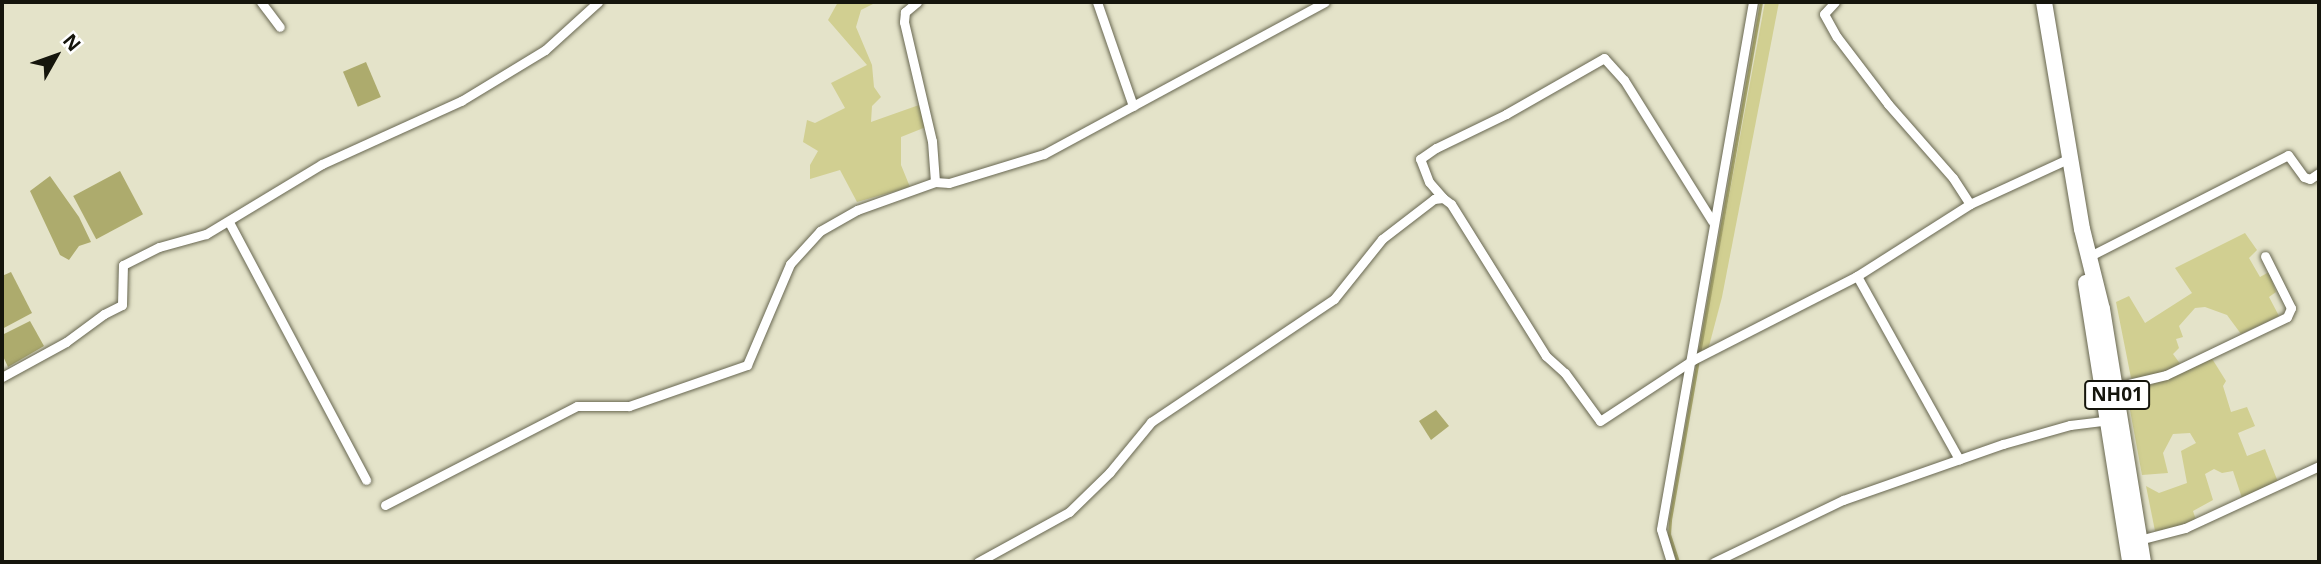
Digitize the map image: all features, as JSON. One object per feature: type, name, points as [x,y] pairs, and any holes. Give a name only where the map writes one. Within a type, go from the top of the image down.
[{"type":"highway","name":"NH01","points":[[2044,2],[2082,229],[2090,256],[2116,387],[2143,562]]},
{"type":"highway","name":"NH01","points":[[2082,229],[2081,255],[2130,562]]},
{"type":"street","points":[[261,2],[279,27]]},
{"type":"street","points":[[2,377],[66,342],[122,305],[123,265],[159,247],[206,234],[322,164],[461,101],[545,50],[598,2]]},
{"type":"street","points":[[917,2],[905,12],[904,22],[932,141],[935,182]]},
{"type":"street","points":[[1097,2],[1133,106]]},
{"type":"street","points":[[385,505],[577,406],[629,406],[747,365],[790,264],[820,231],[857,210],[935,182],[949,183],[1044,154],[1325,2]]},
{"type":"street","points":[[1671,562],[1661,529],[1697,359],[1713,221],[1753,2]]},
{"type":"street","points":[[1835,2],[1824,14],[1837,37],[1888,104],[1953,177],[1970,204]]},
{"type":"street","points":[[1713,221],[1624,80],[1604,58],[1420,159],[1429,182],[1451,204],[1546,356],[1565,373],[1600,421],[1697,359],[1857,276],[1970,204],[2070,158]]},
{"type":"street","points":[[2090,256],[2288,155],[2304,177],[2310,179],[2319,173]]},
{"type":"street","points":[[978,562],[1069,512],[1110,472],[1152,422],[1334,299],[1382,239],[1434,199],[1443,198]]},
{"type":"street","points":[[229,222],[366,480]]},
{"type":"street","points":[[2116,387],[2166,375],[2287,317],[2291,308],[2265,256]]},
{"type":"street","points":[[1857,276],[1959,459]]},
{"type":"street","points":[[1714,562],[1843,500],[2031,435],[2108,420]]},
{"type":"street","points":[[2139,540],[2185,528],[2319,466]]},
{"type":"shaded area","points":[[838,2],[877,2],[861,10],[856,27],[872,65],[874,87],[881,97],[872,106],[871,122],[919,105],[926,127],[901,137],[901,165],[910,187],[857,202],[840,170],[810,179],[810,165],[818,151],[803,142],[807,120],[815,123],[845,108],[831,83],[867,65],[828,20]]},
{"type":"shaded area","points":[[1765,2],[1779,2],[1722,297],[1708,350],[1700,353]]},
{"type":"shaded area","points":[[366,62],[381,97],[358,107],[343,72]]},
{"type":"shaded area","points":[[120,171],[143,214],[96,239],[73,196]]},
{"type":"shaded area","points":[[50,176],[79,217],[91,242],[79,246],[69,260],[60,255],[30,191]]},
{"type":"shaded area","points":[[2245,233],[2257,250],[2249,258],[2260,277],[2269,272],[2276,292],[2269,297],[2279,316],[2241,334],[2227,315],[2205,307],[2195,308],[2179,326],[2183,337],[2176,339],[2179,348],[2173,354],[2181,365],[2163,375],[2131,378],[2116,302],[2129,296],[2145,323],[2192,293],[2175,268]]},
{"type":"shaded area","points":[[11,272],[32,313],[2,329],[2,276]]},
{"type":"shaded area","points":[[30,321],[44,346],[8,367],[2,354],[2,335]]},
{"type":"shaded area","points":[[2211,357],[2226,381],[2223,386],[2231,412],[2247,407],[2255,426],[2238,433],[2247,456],[2265,449],[2278,482],[2242,498],[2233,471],[2222,473],[2214,469],[2205,474],[2213,500],[2193,511],[2196,520],[2180,527],[2155,531],[2146,486],[2159,493],[2187,483],[2181,451],[2196,443],[2190,433],[2173,434],[2163,453],[2168,473],[2142,475],[2127,394],[2177,375]]},
{"type":"shaded area","points":[[1436,410],[1449,426],[1431,440],[1419,421]]},
{"type":"waterway","points":[[1699,354],[1761,2]]},
{"type":"waterway","points":[[1678,562],[1669,535],[1670,520],[1698,360]]}]
